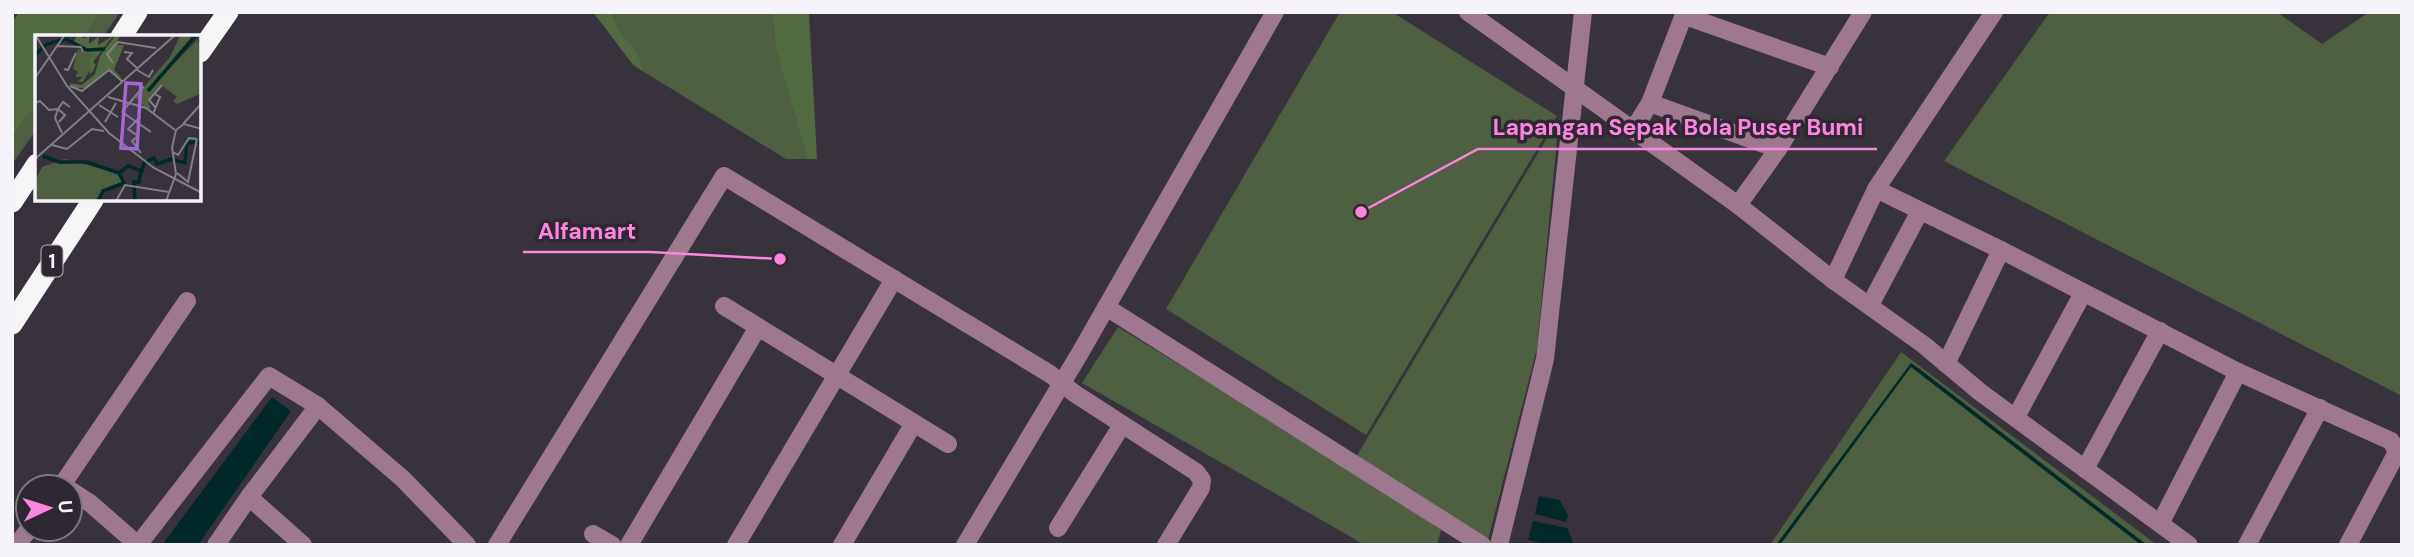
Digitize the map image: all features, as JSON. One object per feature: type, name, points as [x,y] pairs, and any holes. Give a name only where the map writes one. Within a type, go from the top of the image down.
[{"type":"highway","points":[[122,35],[136,12]]},
{"type":"highway","points":[[201,51],[228,12]]},
{"type":"highway","points":[[12,202],[35,167]]},
{"type":"highway","name":"1","points":[[12,324],[92,201]]},
{"type":"street","points":[[965,545],[1062,384],[1275,12]]},
{"type":"street","points":[[1468,12],[1738,205],[1833,280],[1924,345],[1946,365],[2189,545]]},
{"type":"street","points":[[1499,545],[1545,359],[1583,12]]},
{"type":"street","points":[[1738,205],[1778,149],[1863,12]]},
{"type":"street","points":[[1833,280],[1876,189],[1994,12]]},
{"type":"street","points":[[1633,130],[1650,103],[1688,15],[1830,66]]},
{"type":"street","points":[[1650,103],[1778,149]]},
{"type":"street","points":[[497,545],[724,176],[1050,374],[1122,425],[1196,472],[1202,480],[1198,493],[1166,545]]},
{"type":"street","points":[[1876,189],[2238,372],[2391,441],[2397,452],[2348,545]]},
{"type":"street","points":[[1870,305],[1920,211]]},
{"type":"street","points":[[1946,365],[2001,250]]},
{"type":"street","points":[[736,545],[894,279]]},
{"type":"street","points":[[2016,417],[2083,293]]},
{"type":"street","points":[[74,473],[187,301]]},
{"type":"street","points":[[724,306],[948,444]]},
{"type":"street","points":[[1106,307],[1482,545]]},
{"type":"street","points":[[629,545],[758,327]]},
{"type":"street","points":[[2085,469],[2160,331]]},
{"type":"street","points":[[2161,522],[2238,372]]},
{"type":"street","points":[[84,499],[138,545],[269,376],[313,403],[403,479],[467,545]]},
{"type":"street","points":[[216,545],[313,403]]},
{"type":"street","points":[[2248,545],[2320,408]]},
{"type":"street","points":[[842,545],[914,423]]},
{"type":"street","points":[[1058,528],[1122,425]]},
{"type":"street","points":[[249,497],[303,545]]},
{"type":"street","points":[[593,534],[612,545]]},
{"type":"shaded area","points":[[101,12],[120,12],[104,35],[84,35]]},
{"type":"shaded area","points":[[612,12],[772,12],[776,50],[807,159],[786,159],[644,72],[642,63]]},
{"type":"shaded area","points":[[1340,12],[1392,12],[1557,116],[1366,435],[1166,309]]},
{"type":"shaded area","points":[[2050,12],[2277,12],[2322,44],[2369,12],[2402,12],[2402,396],[1944,161]]},
{"type":"shaded area","points":[[35,106],[35,132],[12,164],[12,137]]},
{"type":"shaded area","points":[[1559,118],[1537,348],[1488,540],[1356,457]]},
{"type":"shaded area","points":[[1118,327],[1349,468],[1441,530],[1437,545],[1365,545],[1082,383]]},
{"type":"shaded area","points":[[1901,352],[2157,545],[1770,545]]},
{"type":"shaded area","points":[[1911,363],[2147,545],[2141,545],[1911,367],[1780,545],[1776,545]]},
{"type":"shaded area","points":[[272,397],[291,411],[198,545],[162,545]]},
{"type":"shaded area","points":[[1539,496],[1560,500],[1568,516],[1566,522],[1535,514]]},
{"type":"shaded area","points":[[1533,521],[1567,528],[1574,545],[1550,545],[1528,540]]},
{"type":"green space","points":[[19,12],[101,12],[84,35],[35,35],[35,106],[12,137],[12,23]]},
{"type":"green space","points":[[593,12],[612,12],[642,63],[644,72],[633,65]]},
{"type":"green space","points":[[772,12],[809,12],[817,159],[807,159],[776,50]]},
{"type":"place","name":"Lapangan Sepak Bola Puser Bumi","points":[[1361,212]]},
{"type":"place","name":"Alfamart","points":[[780,259]]}]
